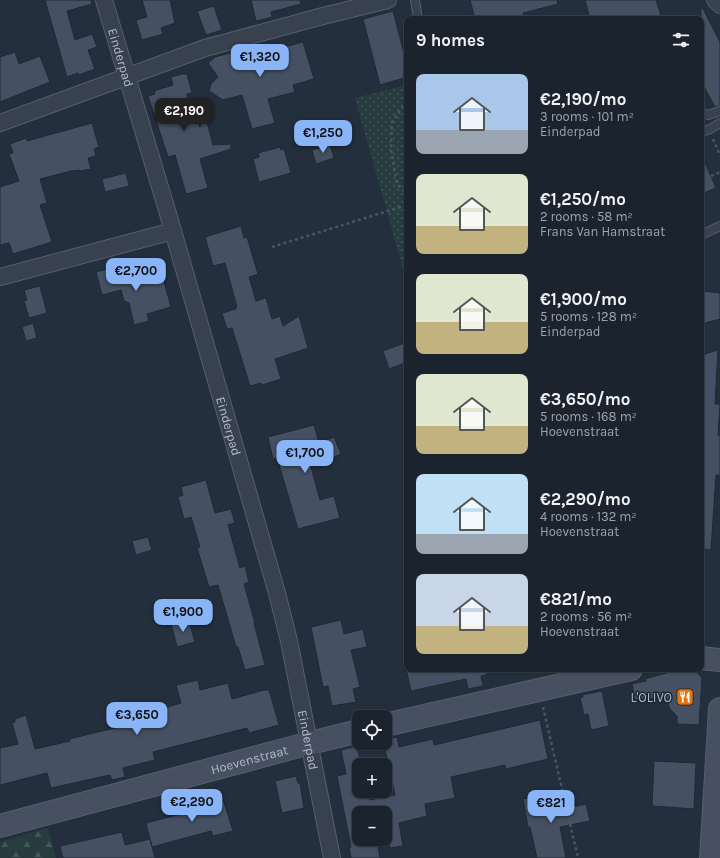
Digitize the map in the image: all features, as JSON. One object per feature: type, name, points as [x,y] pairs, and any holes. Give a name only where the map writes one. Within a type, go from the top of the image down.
[{"type":"main road","points":[[704,658],[720,660]]},
{"type":"main road","points":[[392,723],[618,672]]},
{"type":"main road","points":[[711,858],[720,709]]},
{"type":"main road","name":"Hoevenstraat","points":[[0,826],[310,742],[352,733]]},
{"type":"street","name":"Einderpad","points":[[104,0],[128,77],[277,593],[289,641],[310,742],[332,858]]},
{"type":"street","points":[[0,123],[205,48],[388,0]]},
{"type":"street","points":[[716,0],[720,5]]},
{"type":"street","points":[[0,277],[173,232]]},
{"type":"lane","points":[[415,0],[418,16]]},
{"type":"lane","points":[[704,113],[708,115],[720,111]]},
{"type":"lane","points":[[704,131],[720,123]]},
{"type":"lane","points":[[704,234],[720,226]]},
{"type":"path","points":[[404,105],[392,122],[390,149],[397,184],[404,192]]},
{"type":"path","points":[[710,129],[720,155]]},
{"type":"path","points":[[711,176],[720,172]]},
{"type":"path","points":[[272,247],[404,206]]},
{"type":"path","points":[[539,690],[578,858]]},
{"type":"green space","points":[[404,86],[404,272],[355,98]]},
{"type":"green space","points":[[48,828],[56,858],[0,858],[0,842]]},
{"type":"building","points":[[45,0],[91,0],[92,4],[67,11],[75,40],[92,34],[97,47],[88,50],[95,69],[79,75],[78,73],[67,77]]},
{"type":"building","points":[[142,0],[170,0],[175,23],[161,28],[163,34],[142,40],[136,20],[147,17]]},
{"type":"building","points":[[251,0],[300,0],[301,4],[271,12],[272,17],[256,21]]},
{"type":"building","points":[[470,0],[557,0],[558,4],[523,13],[524,16],[474,16]]},
{"type":"building","points":[[585,0],[656,0],[661,16],[589,16]]},
{"type":"building","points":[[701,5],[720,42],[720,106],[715,107],[704,87],[704,16],[701,16]]},
{"type":"building","points":[[214,6],[222,30],[206,35],[197,11]]},
{"type":"building","points":[[393,11],[404,53],[404,78],[380,85],[363,19]]},
{"type":"building","points":[[303,42],[314,79],[293,85],[295,92],[268,99],[275,123],[252,129],[242,95],[223,100],[209,91],[211,84],[218,77],[208,63],[215,57],[264,44],[266,52]]},
{"type":"building","points":[[15,52],[19,64],[40,56],[50,82],[0,102],[0,57]]},
{"type":"building","points":[[187,74],[192,93],[187,94],[194,120],[198,119],[200,127],[203,106],[213,145],[231,144],[231,149],[200,159],[208,188],[186,194],[175,155],[168,157],[148,96],[155,94],[154,91],[173,85],[171,77]]},
{"type":"building","points":[[92,123],[99,147],[94,149],[96,156],[88,158],[91,169],[71,171],[40,179],[47,203],[40,205],[52,242],[13,254],[9,243],[0,245],[0,187],[19,181],[9,154],[13,153],[10,144],[26,138],[27,141]]},
{"type":"building","points":[[330,145],[334,158],[316,164],[312,150]]},
{"type":"building","points":[[280,147],[281,150],[284,149],[291,173],[259,182],[253,159],[259,157],[258,153]]},
{"type":"building","points":[[704,160],[716,188],[704,193]]},
{"type":"building","points":[[126,173],[129,186],[105,192],[102,179]]},
{"type":"building","points":[[241,226],[244,238],[247,237],[258,274],[249,277],[256,301],[266,298],[272,319],[280,316],[283,326],[299,316],[308,348],[275,359],[281,379],[262,385],[261,383],[250,386],[232,328],[227,329],[222,313],[236,309],[235,307],[237,307],[225,263],[213,266],[205,237]]},
{"type":"building","points":[[118,266],[119,269],[124,268],[125,272],[128,271],[130,281],[158,273],[160,278],[163,278],[171,307],[147,314],[149,321],[134,325],[129,303],[124,301],[121,290],[102,295],[96,272]]},
{"type":"building","points":[[40,286],[47,313],[29,318],[24,301],[27,300],[24,290]]},
{"type":"building","points":[[704,291],[720,293],[720,319],[704,323]]},
{"type":"building","points":[[33,323],[37,338],[26,341],[22,327]]},
{"type":"building","points":[[404,343],[404,363],[389,369],[383,351]]},
{"type":"building","points":[[718,350],[715,404],[720,404],[718,435],[720,435],[720,475],[716,475],[711,550],[704,549],[704,354]]},
{"type":"building","points":[[314,425],[319,443],[334,437],[341,454],[311,467],[320,500],[334,496],[340,518],[298,529],[277,458],[273,459],[268,437]]},
{"type":"building","points":[[206,480],[215,513],[231,509],[235,523],[228,525],[240,568],[245,566],[249,582],[244,584],[265,665],[245,670],[238,647],[236,647],[218,585],[209,587],[197,548],[200,547],[191,517],[184,519],[178,497],[183,495],[181,487]]},
{"type":"building","points":[[148,537],[152,550],[136,555],[132,541]]},
{"type":"building","points":[[188,618],[195,642],[177,647],[171,623]]},
{"type":"building","points":[[341,620],[344,634],[363,629],[367,647],[351,650],[360,687],[353,689],[356,702],[332,706],[328,686],[323,687],[311,627]]},
{"type":"building","points":[[407,672],[486,672],[487,675],[481,676],[483,686],[468,689],[466,679],[411,691]]},
{"type":"building","name":"L'OLIVO","points":[[670,672],[697,672],[702,678],[699,725],[677,724],[677,716],[670,709],[665,696],[635,700],[632,684],[646,681],[645,679]]},
{"type":"building","points":[[198,680],[200,690],[228,683],[232,699],[269,690],[279,725],[249,733],[247,728],[153,752],[155,760],[123,768],[125,777],[112,780],[110,775],[51,788],[47,773],[0,785],[0,748],[18,744],[12,723],[15,722],[15,719],[26,715],[35,749],[123,726],[120,715],[152,707],[153,711],[181,703],[176,685]]},
{"type":"building","points":[[602,691],[609,726],[591,730],[588,714],[584,715],[580,698],[583,697],[582,695]]},
{"type":"building","points":[[540,720],[548,759],[506,769],[505,765],[451,777],[455,798],[425,804],[427,816],[399,823],[403,846],[390,848],[390,846],[392,846],[392,806],[352,806],[352,846],[378,846],[380,858],[351,858],[349,847],[351,847],[337,776],[346,774],[341,750],[352,747],[352,750],[358,750],[360,758],[352,758],[352,798],[370,798],[370,800],[392,798],[392,796],[395,795],[392,781],[392,758],[387,758],[385,750],[392,750],[392,738],[397,737],[399,747],[433,739],[434,745]]},
{"type":"building","points":[[654,761],[696,763],[694,809],[652,806]]},
{"type":"building","points":[[296,776],[298,783],[300,783],[304,808],[282,813],[275,781]]},
{"type":"building","points":[[221,793],[233,831],[213,836],[211,831],[152,847],[146,823],[204,808],[201,798]]},
{"type":"building","points":[[551,793],[556,811],[586,804],[590,821],[560,827],[566,858],[537,858],[530,827],[528,827],[523,799]]},
{"type":"building","points":[[122,832],[125,845],[150,839],[155,858],[63,858],[60,846]]},
{"type":"place","name":"L'OLIVO","points":[[685,697]]}]
